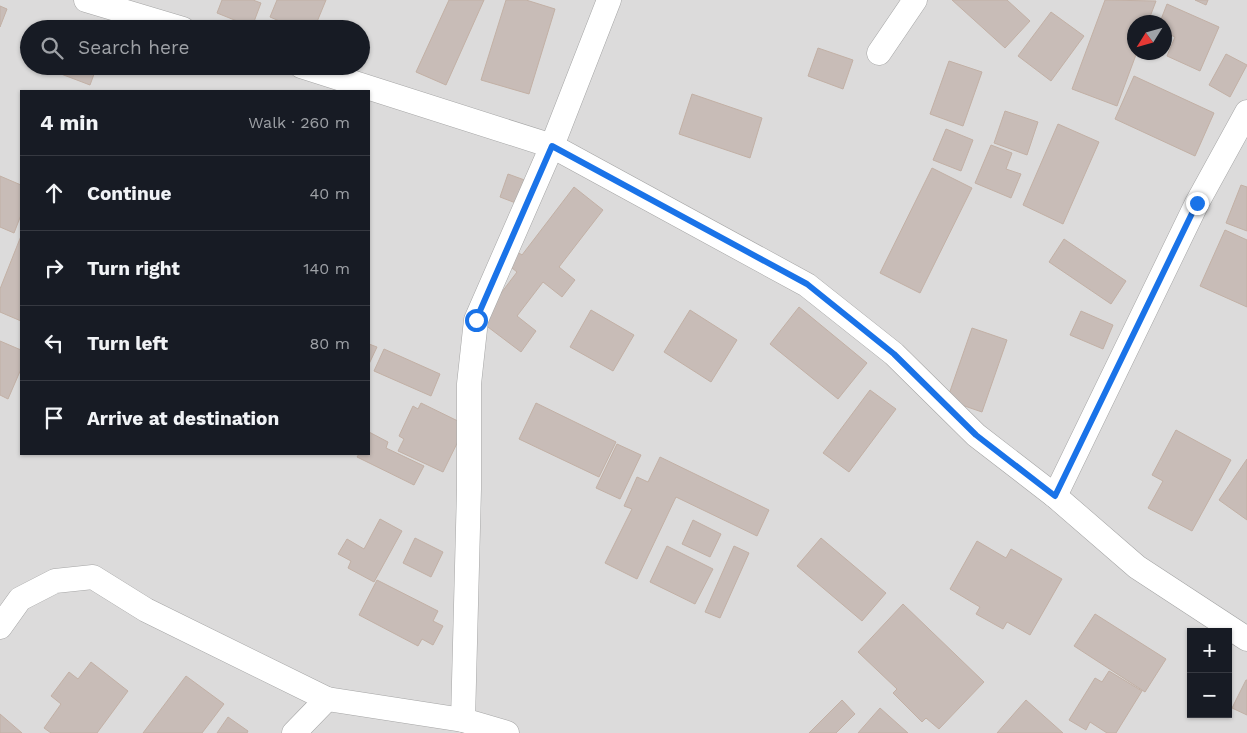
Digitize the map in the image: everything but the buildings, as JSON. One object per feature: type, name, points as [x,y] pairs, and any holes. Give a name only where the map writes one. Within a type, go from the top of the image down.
[{"type":"street","points":[[86,0],[153,20]]},
{"type":"street","points":[[462,720],[469,489],[469,384],[476,320],[552,146],[609,0]]},
{"type":"street","points":[[880,53],[915,0]]},
{"type":"street","points":[[329,75],[552,146],[807,284],[894,354],[976,435],[1055,496],[1137,567],[1247,639]]},
{"type":"street","points":[[1055,496],[1197,203],[1247,112]]},
{"type":"street","points":[[0,627],[20,599],[55,581],[93,578],[146,610],[327,699],[462,720],[507,733]]},
{"type":"street","points":[[294,733],[327,699]]},
{"type":"shaded area","points":[[0,0],[1247,0],[1247,733],[0,733]]},
{"type":"route","points":[[476,320],[498,274],[552,146],[807,284],[894,354],[976,435],[1055,496],[1197,203]]}]
